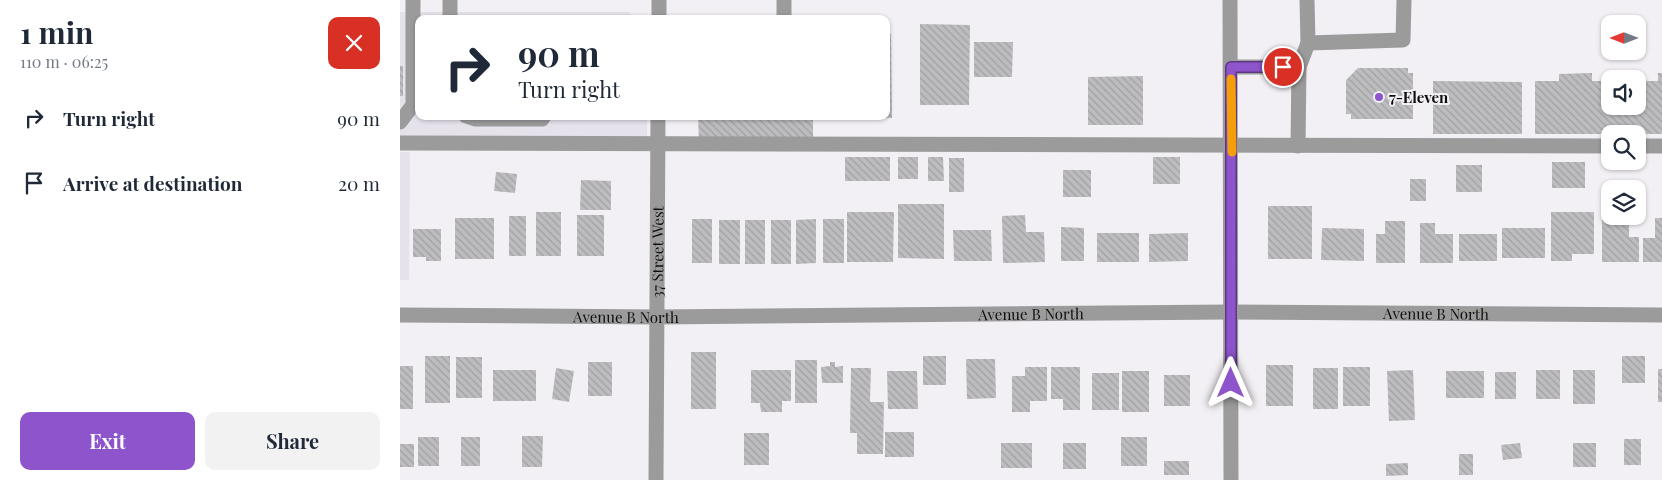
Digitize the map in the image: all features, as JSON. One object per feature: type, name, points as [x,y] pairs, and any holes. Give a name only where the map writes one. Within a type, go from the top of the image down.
[{"type":"street","points":[[400,122],[413,105],[413,0]]},
{"type":"street","points":[[450,0],[450,15]]},
{"type":"street","points":[[659,0],[659,15]]},
{"type":"street","points":[[784,0],[784,15]]},
{"type":"street","points":[[1230,0],[1232,146],[1230,312],[1231,480]]},
{"type":"street","points":[[1298,146],[1299,67],[1308,43],[1307,0]]},
{"type":"street","points":[[1308,43],[1403,40],[1404,0]]},
{"type":"street","points":[[400,26],[414,36]]},
{"type":"street","points":[[1231,67],[1299,67]]},
{"type":"street","name":"37 Street West","points":[[656,480],[658,120]]},
{"type":"street","points":[[400,143],[1601,146]]},
{"type":"street","points":[[1646,146],[1662,146]]},
{"type":"street","name":"Avenue B North","points":[[400,315],[657,317],[1230,312],[1662,315]]},
{"type":"shaded area","points":[[400,12],[629,12],[632,15],[415,15],[415,120],[647,120],[647,140],[400,138]]},
{"type":"shaded area","points":[[400,152],[410,152],[409,280],[400,280]]},
{"type":"building","points":[[920,24],[970,25],[969,105],[920,105]]},
{"type":"building","points":[[890,34],[891,34],[892,118],[890,118]]},
{"type":"building","points":[[974,42],[1013,42],[1012,77],[974,77]]},
{"type":"building","points":[[400,66],[403,66],[403,96],[400,96]]},
{"type":"building","name":"7-Eleven","points":[[1358,68],[1408,68],[1408,73],[1413,73],[1413,119],[1351,119],[1351,114],[1346,114],[1346,80]]},
{"type":"building","points":[[1592,73],[1592,81],[1601,81],[1601,115],[1646,115],[1646,81],[1658,81],[1658,73],[1662,73],[1662,134],[1646,134],[1646,125],[1601,125],[1601,134],[1535,134],[1535,81],[1559,81],[1559,74]]},
{"type":"building","points":[[1143,76],[1143,125],[1088,125],[1088,77]]},
{"type":"building","points":[[1433,81],[1522,82],[1522,134],[1433,134]]},
{"type":"building","points":[[698,120],[813,120],[813,141],[699,142]]},
{"type":"building","points":[[845,157],[890,157],[890,181],[845,181]]},
{"type":"building","points":[[898,157],[918,157],[918,179],[898,179]]},
{"type":"building","points":[[928,157],[943,157],[944,181],[928,181]]},
{"type":"building","points":[[1153,157],[1180,157],[1180,184],[1153,184]]},
{"type":"building","points":[[949,158],[964,158],[964,192],[949,192]]},
{"type":"building","points":[[1552,162],[1585,162],[1585,188],[1552,188]]},
{"type":"building","points":[[1456,165],[1482,165],[1482,192],[1456,192]]},
{"type":"building","points":[[1063,170],[1091,170],[1091,197],[1063,197]]},
{"type":"building","points":[[496,172],[517,174],[515,193],[494,191]]},
{"type":"building","points":[[1410,179],[1426,179],[1426,201],[1410,201]]},
{"type":"building","points":[[581,180],[611,181],[611,210],[580,210]]},
{"type":"building","points":[[898,204],[944,204],[944,259],[898,258]]},
{"type":"building","points":[[1268,206],[1312,206],[1312,259],[1268,259]]},
{"type":"building","points":[[536,212],[561,212],[561,256],[536,256]]},
{"type":"building","points":[[847,212],[894,212],[893,262],[847,262]]},
{"type":"building","points":[[1551,212],[1594,212],[1594,254],[1572,254],[1572,261],[1551,261]]},
{"type":"building","points":[[577,215],[604,215],[604,256],[577,256]]},
{"type":"building","points":[[1025,215],[1026,232],[1044,232],[1045,262],[1003,263],[1002,216]]},
{"type":"building","points":[[509,216],[526,216],[526,256],[509,256]]},
{"type":"building","points":[[455,218],[494,218],[494,259],[455,259]]},
{"type":"building","points":[[1655,218],[1662,218],[1662,262],[1643,262],[1643,238],[1655,238]]},
{"type":"building","points":[[692,219],[712,219],[712,263],[692,263]]},
{"type":"building","points":[[816,219],[816,263],[796,264],[796,220]]},
{"type":"building","points":[[823,219],[844,219],[844,263],[823,263]]},
{"type":"building","points":[[719,220],[740,220],[740,264],[719,264]]},
{"type":"building","points":[[745,220],[765,220],[765,264],[745,264]]},
{"type":"building","points":[[771,220],[791,220],[791,264],[771,264]]},
{"type":"building","points":[[1385,221],[1405,221],[1405,263],[1376,263],[1376,234],[1385,234]]},
{"type":"building","points":[[1420,223],[1435,223],[1435,234],[1453,234],[1453,263],[1420,263]]},
{"type":"building","points":[[1602,225],[1629,225],[1629,237],[1639,237],[1639,262],[1602,262]]},
{"type":"building","points":[[1061,227],[1084,228],[1084,261],[1061,261]]},
{"type":"building","points":[[1322,228],[1364,229],[1364,261],[1321,260]]},
{"type":"building","points":[[1502,228],[1545,228],[1545,258],[1502,258]]},
{"type":"building","points":[[413,229],[441,229],[441,261],[426,261],[426,257],[413,257]]},
{"type":"building","points":[[953,230],[991,230],[992,261],[954,261]]},
{"type":"building","points":[[1097,233],[1139,233],[1139,262],[1097,262]]},
{"type":"building","points":[[1188,233],[1188,261],[1149,262],[1149,234]]},
{"type":"building","points":[[1459,234],[1497,234],[1497,261],[1459,261]]},
{"type":"building","points":[[691,352],[716,352],[716,409],[691,409]]},
{"type":"building","points":[[425,356],[450,356],[450,403],[425,403]]},
{"type":"building","points":[[923,356],[946,356],[946,385],[923,385]]},
{"type":"building","points":[[1622,356],[1645,356],[1645,383],[1622,383]]},
{"type":"building","points":[[456,357],[482,357],[482,398],[456,398]]},
{"type":"building","points":[[966,359],[995,359],[996,398],[967,399]]},
{"type":"building","points":[[795,360],[817,360],[817,403],[795,403]]},
{"type":"building","points":[[588,362],[612,362],[612,396],[588,396]]},
{"type":"building","points":[[830,362],[835,362],[835,367],[843,366],[843,383],[822,383],[821,367],[830,366]]},
{"type":"building","points":[[1266,365],[1293,365],[1293,406],[1266,406]]},
{"type":"building","points":[[400,366],[413,366],[413,409],[400,409]]},
{"type":"building","points":[[1025,367],[1047,367],[1047,401],[1030,401],[1030,412],[1012,412],[1012,376],[1025,376]]},
{"type":"building","points":[[1051,367],[1080,367],[1080,410],[1063,410],[1063,399],[1051,399]]},
{"type":"building","points":[[1343,367],[1370,367],[1370,406],[1343,406]]},
{"type":"building","points":[[556,368],[574,371],[569,402],[552,399]]},
{"type":"building","points":[[851,368],[871,368],[870,402],[884,402],[883,454],[857,454],[857,433],[850,433]]},
{"type":"building","points":[[1313,368],[1338,368],[1338,409],[1313,409]]},
{"type":"building","points":[[1658,369],[1662,369],[1662,402],[1658,402]]},
{"type":"building","points":[[493,370],[536,370],[536,401],[493,401]]},
{"type":"building","points":[[751,370],[791,370],[791,401],[782,401],[782,412],[761,412],[760,403],[751,403]]},
{"type":"building","points":[[1413,370],[1415,420],[1389,421],[1387,371]]},
{"type":"building","points":[[1536,370],[1560,370],[1560,399],[1536,399]]},
{"type":"building","points":[[1573,370],[1595,370],[1595,404],[1573,404]]},
{"type":"building","points":[[887,371],[917,371],[918,409],[888,409]]},
{"type":"building","points":[[1122,371],[1149,371],[1149,412],[1122,412]]},
{"type":"building","points":[[1446,371],[1484,371],[1484,398],[1446,398]]},
{"type":"building","points":[[1495,372],[1516,372],[1516,399],[1495,399]]},
{"type":"building","points":[[1092,373],[1119,373],[1119,410],[1092,410]]},
{"type":"building","points":[[1164,375],[1190,375],[1190,406],[1164,406]]},
{"type":"building","points":[[885,432],[914,432],[914,457],[885,457]]},
{"type":"building","points":[[744,433],[769,433],[769,465],[744,465]]},
{"type":"building","points":[[522,436],[543,436],[542,467],[522,467]]},
{"type":"building","points":[[418,437],[439,437],[439,466],[418,466]]},
{"type":"building","points":[[461,437],[480,437],[480,466],[461,466]]},
{"type":"building","points":[[1121,437],[1147,437],[1147,466],[1121,466]]},
{"type":"building","points":[[1624,439],[1641,439],[1641,465],[1624,465]]},
{"type":"building","points":[[1001,443],[1032,443],[1032,468],[1001,468]]},
{"type":"building","points":[[1063,443],[1086,443],[1086,469],[1063,469]]},
{"type":"building","points":[[1520,443],[1522,458],[1503,460],[1501,445]]},
{"type":"building","points":[[1573,443],[1596,443],[1596,467],[1573,467]]},
{"type":"building","points":[[400,444],[414,444],[414,467],[400,467]]},
{"type":"building","points":[[1459,454],[1473,454],[1473,475],[1459,475]]},
{"type":"building","points":[[1164,461],[1189,461],[1189,475],[1164,475]]},
{"type":"building","points":[[1408,463],[1408,475],[1386,476],[1386,464]]},
{"type":"slow traffic","points":[[1231,79],[1232,152]]},
{"type":"place","name":"7-Eleven","points":[[1379,97]]},
{"type":"route","points":[[1231,383],[1231,67],[1283,67]]}]
